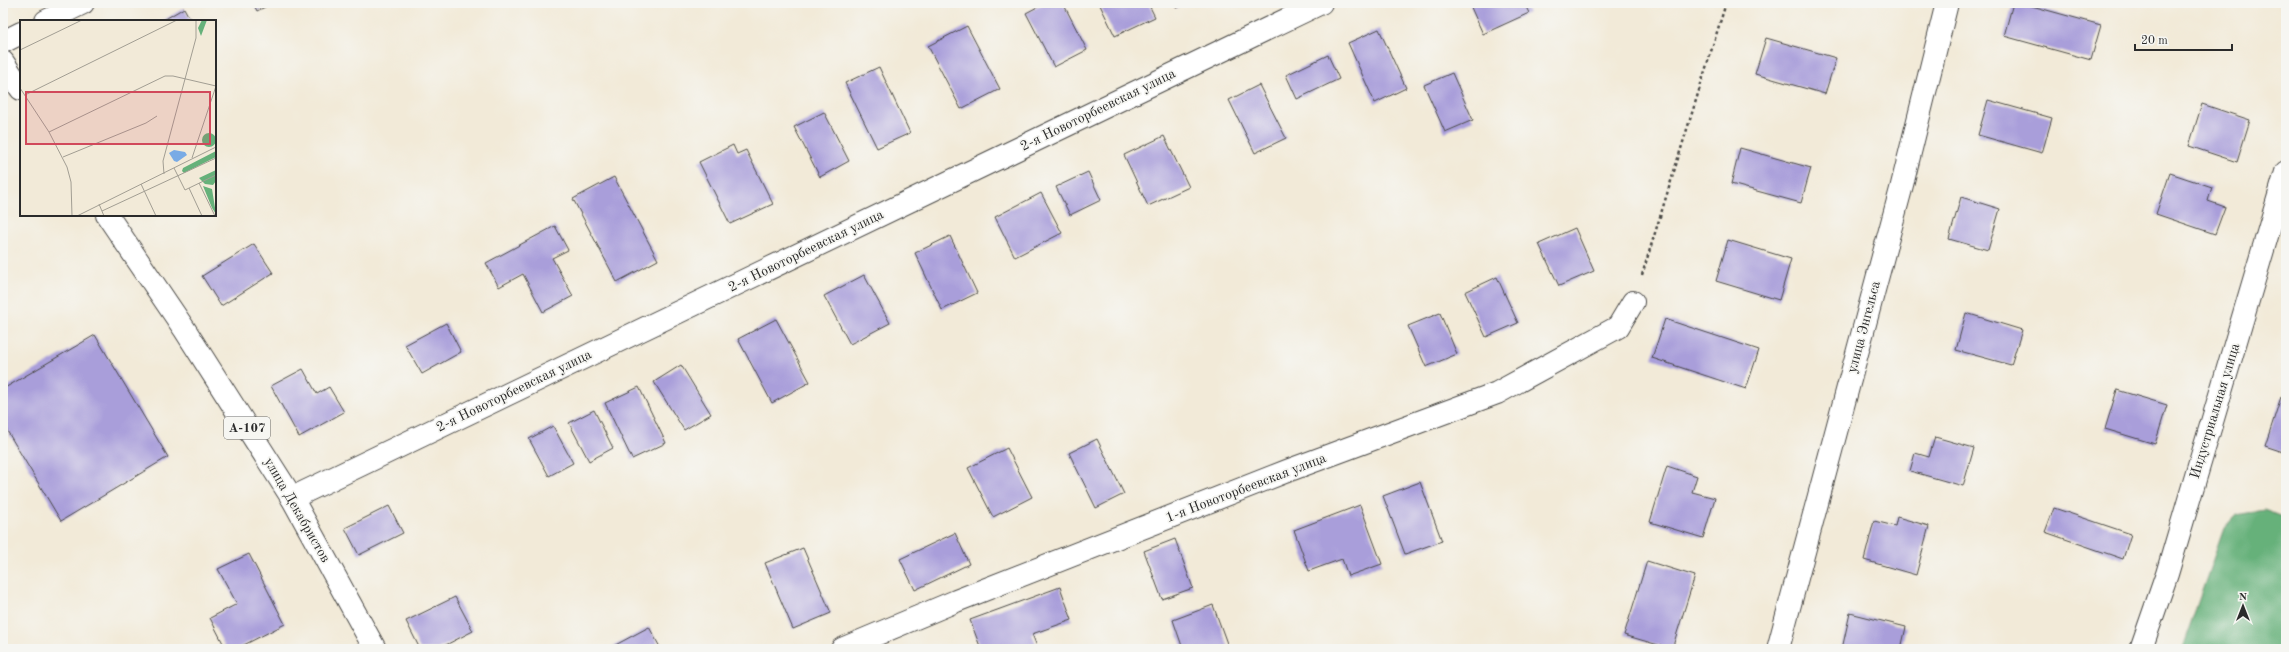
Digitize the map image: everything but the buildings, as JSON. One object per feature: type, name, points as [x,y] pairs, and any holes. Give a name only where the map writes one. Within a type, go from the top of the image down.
[{"type":"street","points":[[48,20],[82,3]]},
{"type":"street","name":"2-я Новоторбеевская улица","points":[[292,498],[1321,3]]},
{"type":"street","name":"улица Энгельса","points":[[1778,649],[1899,197],[1947,3]]},
{"type":"street","points":[[3,42],[20,34]]},
{"type":"street","points":[[3,62],[20,88]]},
{"type":"street","name":"Индустриальная улица","points":[[2141,649],[2167,574],[2286,172]]},
{"type":"street","name":"улица Декабристов","points":[[108,216],[185,330],[292,498],[374,649]]},
{"type":"street","name":"1-я Новоторбеевская улица","points":[[842,649],[956,601],[1287,471],[1497,393],[1618,327],[1633,302]]},
{"type":"path","points":[[1633,302],[1726,3]]},
{"type":"green space","points":[[2265,510],[2286,518],[2286,649],[2185,649],[2183,645],[2224,528],[2236,515]]}]
